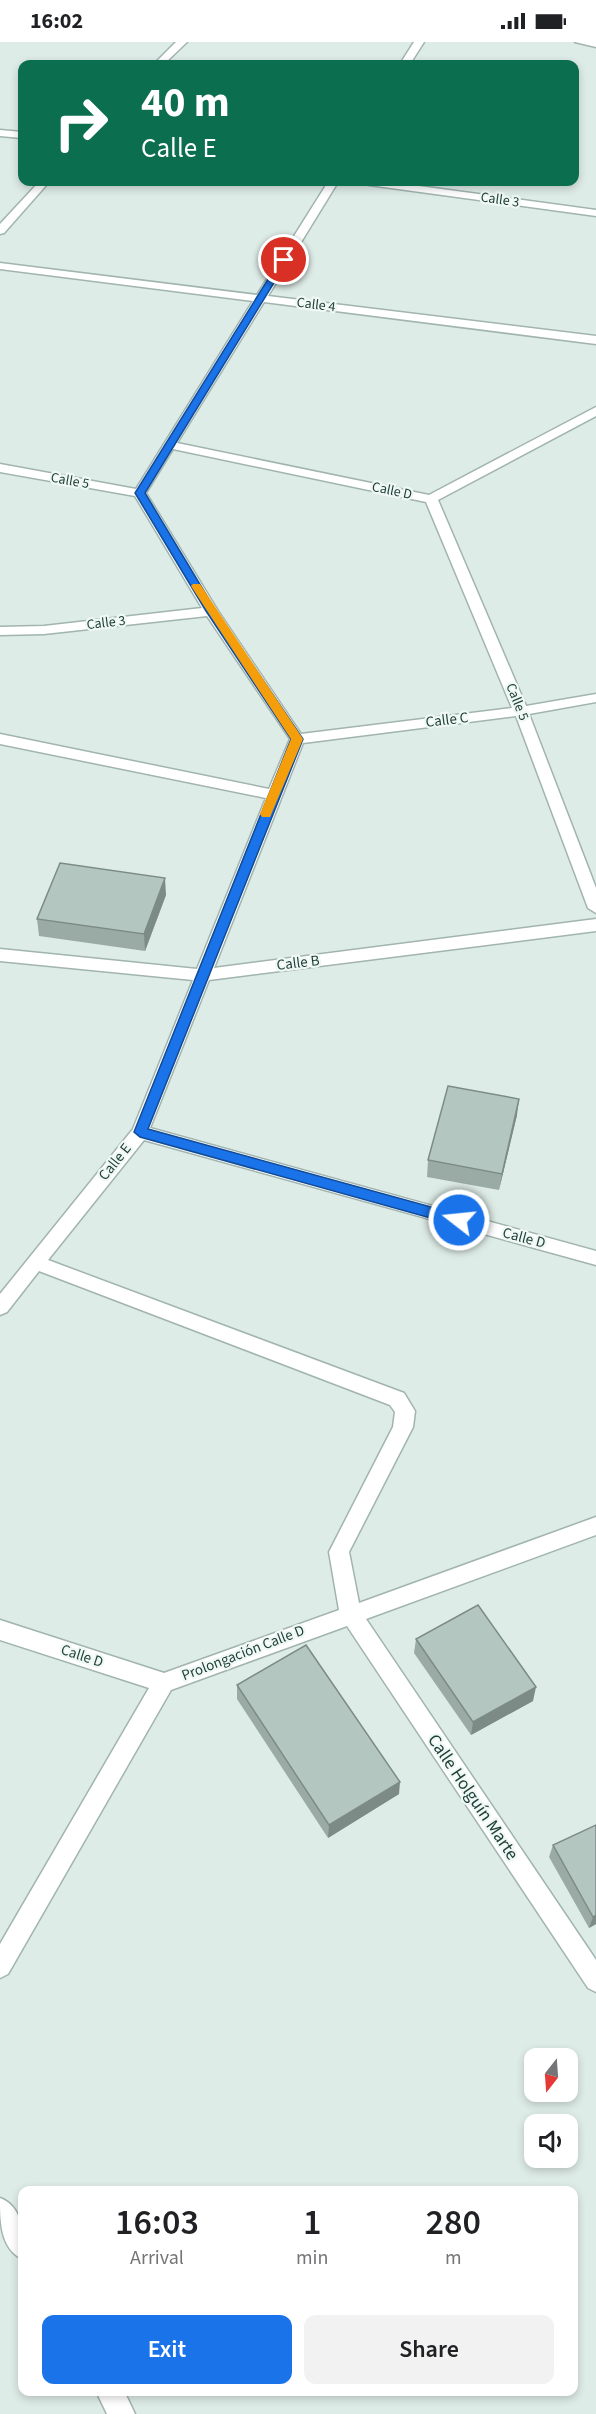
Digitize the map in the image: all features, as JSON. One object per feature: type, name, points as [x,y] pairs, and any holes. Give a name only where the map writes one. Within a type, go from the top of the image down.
[{"type":"street","points":[[163,60],[182,42]]},
{"type":"street","points":[[408,60],[419,42]]},
{"type":"street","points":[[580,42],[596,44]]},
{"type":"street","points":[[0,133],[18,135]]},
{"type":"street","points":[[0,231],[40,186]]},
{"type":"street","points":[[297,739],[211,611],[140,493],[330,186]]},
{"type":"street","name":"Calle 3","points":[[398,186],[596,213]]},
{"type":"street","name":"Calle 4","points":[[0,266],[596,340]]},
{"type":"street","name":"Calle D","points":[[170,445],[431,499],[596,411]]},
{"type":"street","name":"Calle 5","points":[[0,468],[140,493]]},
{"type":"street","name":"Calle 5","points":[[431,499],[521,711],[596,908]]},
{"type":"street","name":"Calle 3","points":[[0,631],[44,630],[211,611]]},
{"type":"street","name":"Calle C","points":[[297,739],[521,711],[596,698]]},
{"type":"street","points":[[0,739],[274,795]]},
{"type":"street","name":"Calle E","points":[[0,1307],[140,1132],[297,739]]},
{"type":"street","name":"Calle B","points":[[0,955],[202,975],[596,925]]},
{"type":"street","name":"Calle D","points":[[140,1132],[596,1258]]},
{"type":"street","points":[[34,1262],[396,1398],[405,1411],[403,1427],[339,1552],[350,1613]]},
{"type":"street","name":"Prolongación Calle D","points":[[0,1966],[164,1683],[350,1613],[596,1526]]},
{"type":"street","name":"Calle Holguín Marte","points":[[350,1613],[596,1980]]},
{"type":"street","name":"Calle D","points":[[0,1630],[164,1683]]},
{"type":"street","points":[[0,2210],[18,2239]]},
{"type":"street","points":[[112,2396],[122,2414]]},
{"type":"building","points":[[60,863],[165,878],[144,934],[37,919]]},
{"type":"building","points":[[448,1086],[519,1099],[502,1174],[428,1160]]},
{"type":"building","points":[[478,1605],[536,1687],[473,1722],[416,1639]]},
{"type":"building","points":[[306,1645],[400,1782],[329,1825],[237,1685]]},
{"type":"building","points":[[596,1825],[596,1915],[593,1917],[553,1845]]},
{"type":"slow traffic","points":[[196,586],[297,739],[266,814]]},
{"type":"route","points":[[284,260],[140,493],[211,611],[297,739],[140,1132],[459,1220]]}]
